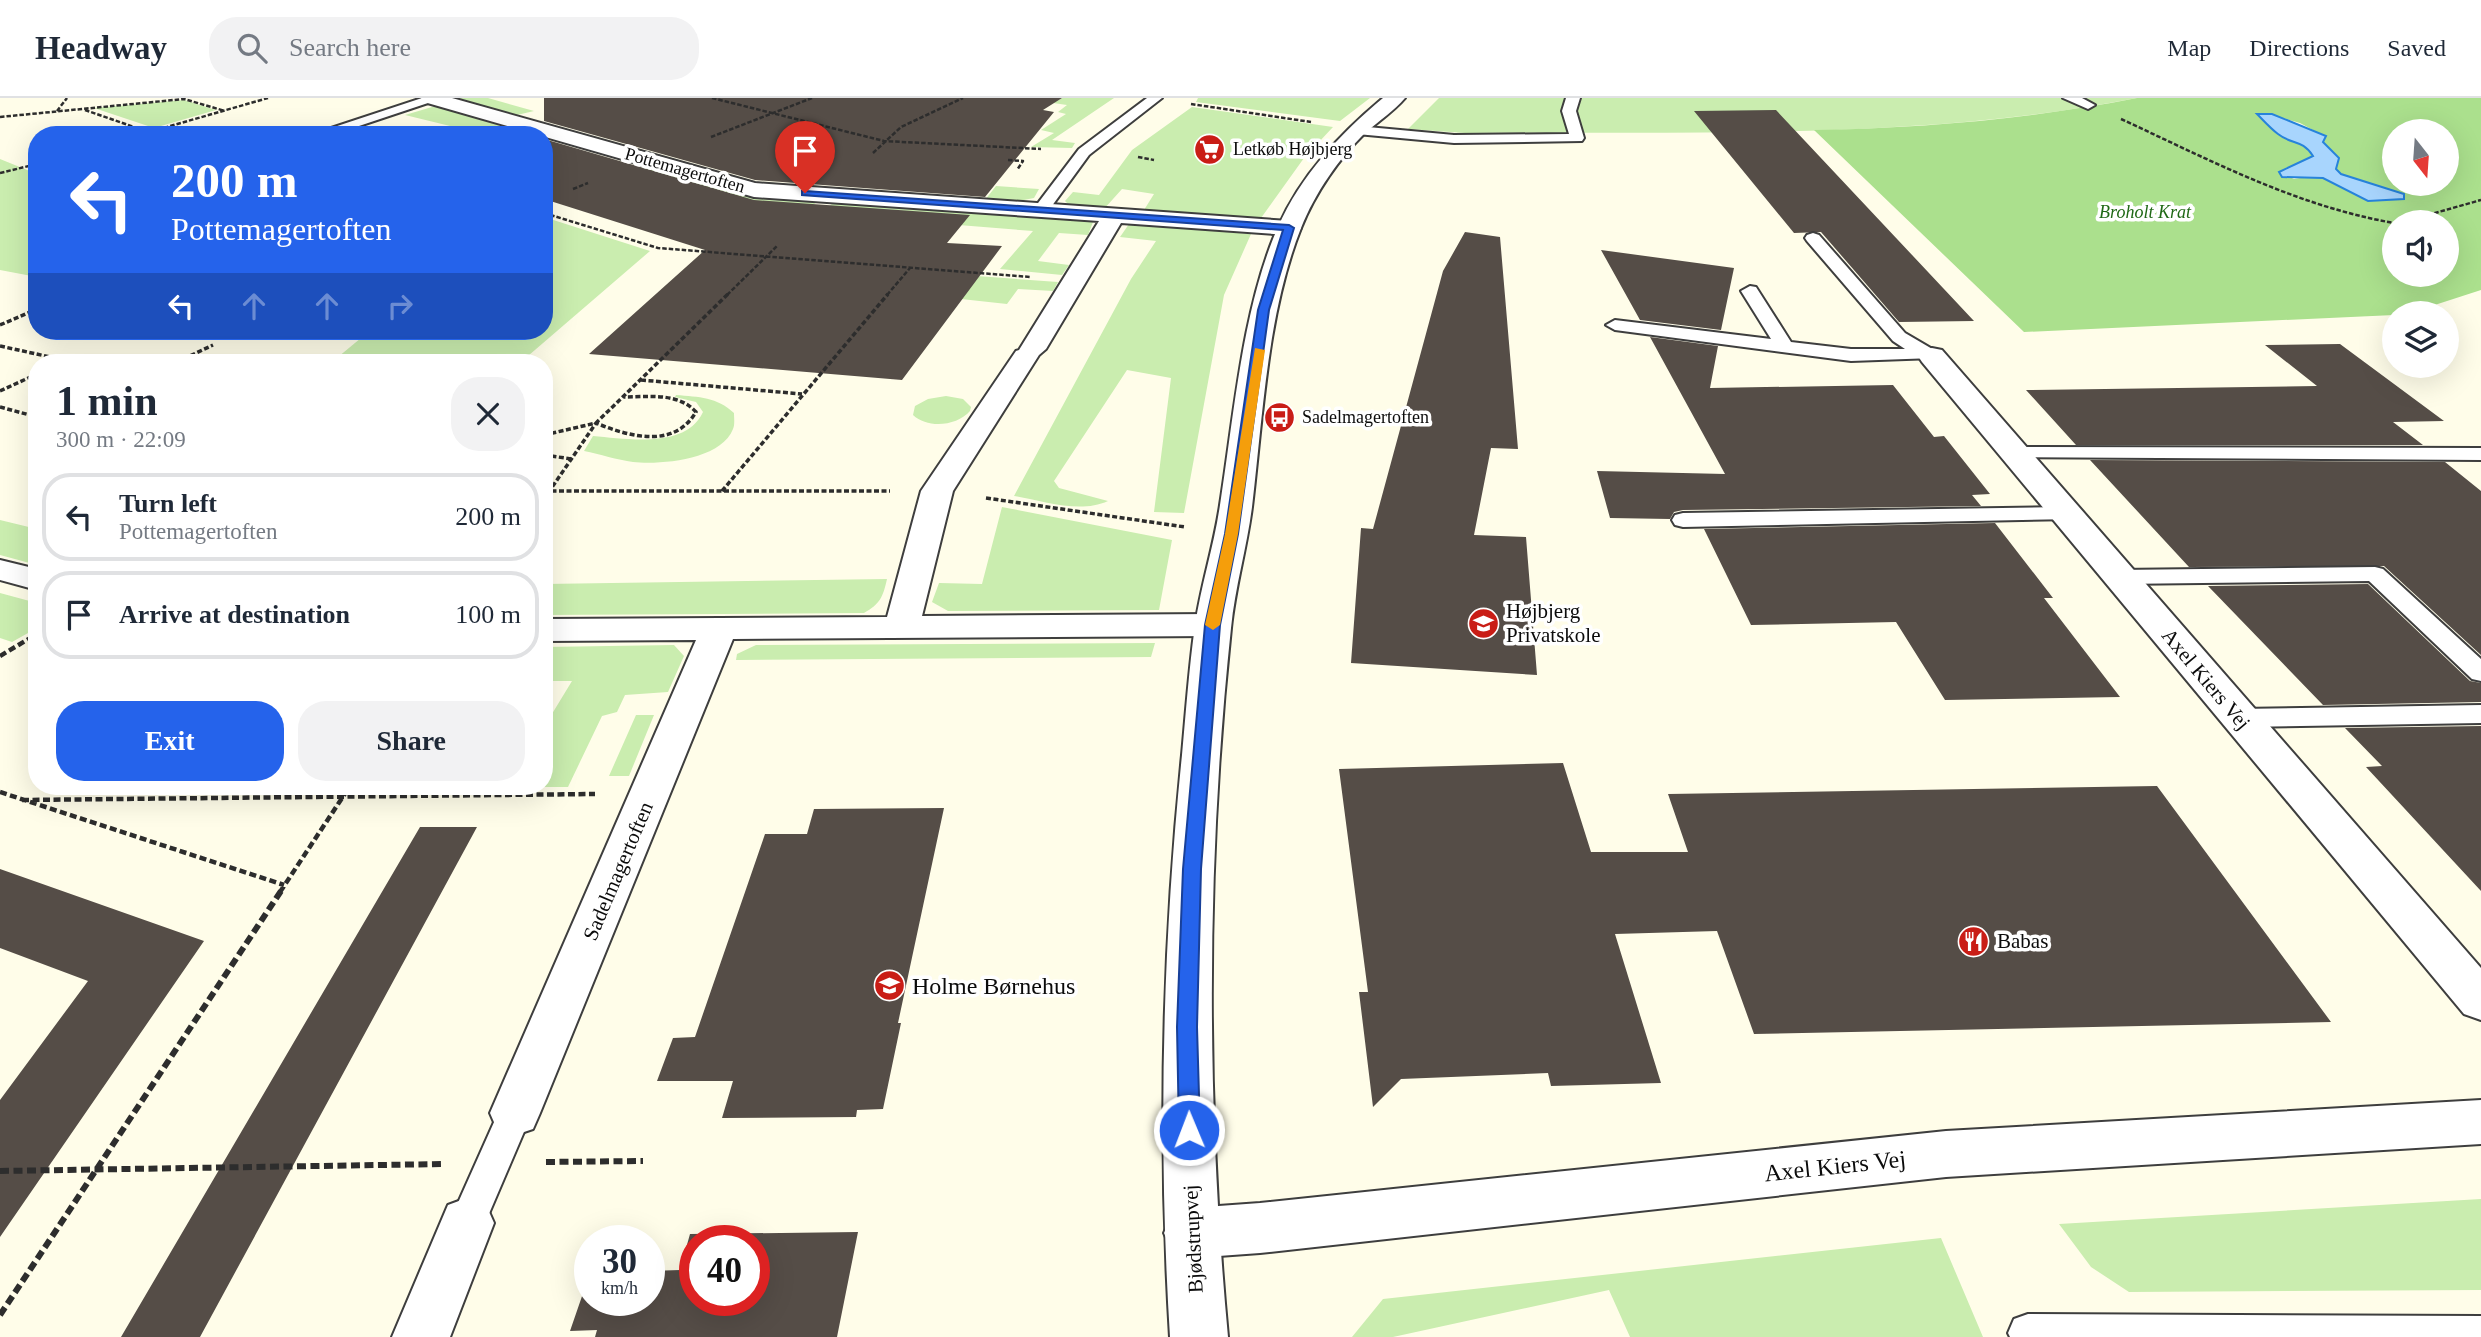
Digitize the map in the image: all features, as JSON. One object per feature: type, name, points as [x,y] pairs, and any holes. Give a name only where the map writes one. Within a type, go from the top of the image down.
[{"type":"street","name":"Pottemagertoften","points":[[432,98],[530,126]]},
{"type":"street","name":"Bjødstrupvej","points":[[1199,1337],[1191,1233],[1187,1027],[1192,869],[1213,625],[1232,534],[1264,310],[1289,228],[1313,182],[1357,130],[1395,98]]},
{"type":"street","name":"Pottemagertoften","points":[[553,133],[754,190],[1289,228]]},
{"type":"street","points":[[902,627],[936,491],[1029,353],[1114,216]]},
{"type":"street","name":"Axel Kiers Vej","points":[[1929,355],[2481,1001]]},
{"type":"street","points":[[0,570],[28,578]]},
{"type":"street","points":[[553,630],[1213,625]]},
{"type":"street","name":"Sadelmagertoften","points":[[515,1113],[719,629]]},
{"type":"street","name":"Axel Kiers Vej","points":[[1191,1233],[1260,1228],[1946,1154],[2481,1122]]},
{"type":"street","points":[[421,1337],[467,1223]]},
{"type":"lane","points":[[345,126],[432,98]]},
{"type":"lane","points":[[1040,211],[1084,152],[1155,98]]},
{"type":"lane","points":[[1357,130],[1454,139],[1577,138],[1569,111],[1573,98]]},
{"type":"lane","points":[[2070,98],[2088,105]]},
{"type":"lane","points":[[1813,237],[1899,337],[1929,355]]},
{"type":"lane","points":[[1750,291],[1785,347]]},
{"type":"lane","points":[[1615,325],[1851,355],[1929,355]]},
{"type":"lane","points":[[2012,453],[2481,454]]},
{"type":"lane","points":[[1683,520],[2065,514]]},
{"type":"lane","points":[[2118,577],[2375,574],[2481,673]]},
{"type":"lane","points":[[2239,718],[2481,715]]},
{"type":"lane","points":[[467,1223],[515,1113]]},
{"type":"lane","points":[[2030,1337],[2028,1333],[2481,1335]]},
{"type":"path","points":[[57,111],[67,98]]},
{"type":"path","points":[[171,126],[268,98]]},
{"type":"path","points":[[712,98],[884,141],[1045,150]]},
{"type":"path","points":[[873,153],[901,127],[963,98]]},
{"type":"path","points":[[1155,98],[1357,130]]},
{"type":"path","points":[[0,117],[184,99],[225,111]]},
{"type":"path","points":[[2088,105],[2282,191],[2343,213],[2382,221]]},
{"type":"path","points":[[83,109],[132,126]]},
{"type":"path","points":[[1008,160],[1019,148]]},
{"type":"path","points":[[0,173],[28,166]]},
{"type":"path","points":[[2446,210],[2481,200]]},
{"type":"path","points":[[553,216],[657,248],[1076,280]]},
{"type":"path","points":[[553,486],[596,423],[778,246]]},
{"type":"path","points":[[722,491],[910,267]]},
{"type":"path","points":[[0,325],[28,313]]},
{"type":"path","points":[[194,354],[213,345]]},
{"type":"path","points":[[0,346],[34,354]]},
{"type":"path","points":[[0,391],[28,378]]},
{"type":"path","points":[[641,380],[803,394]]},
{"type":"path","points":[[553,433],[596,423],[619,434],[655,437],[687,426],[696,412],[683,401],[623,397]]},
{"type":"path","points":[[0,407],[28,415]]},
{"type":"path","points":[[553,456],[572,458]]},
{"type":"path","points":[[0,656],[28,639]]},
{"type":"path","points":[[0,792],[284,885]]},
{"type":"path","points":[[553,795],[652,793]]},
{"type":"path","points":[[0,1315],[344,795]]},
{"type":"path","points":[[22,800],[528,795]]},
{"type":"path","points":[[0,1171],[643,1161]]},
{"type":"green space","points":[[454,98],[488,98],[534,111],[517,115]]},
{"type":"green space","points":[[1062,98],[1114,98],[1052,140],[1075,143],[1072,148],[1031,147],[1054,133],[1041,130],[1066,114],[1058,112],[1067,105],[1053,103]]},
{"type":"green space","points":[[1198,98],[1370,98],[1340,121],[1196,102]]},
{"type":"green space","points":[[1439,98],[2137,98],[2054,112],[1970,121],[1802,131],[1465,133],[1408,129]]},
{"type":"green space","name":"Broholt Krat","points":[[2137,98],[2481,98],[2481,290],[2447,301],[2382,301],[2382,316],[2024,332],[1814,130],[1976,121],[2057,112]]},
{"type":"green space","points":[[184,100],[216,110],[161,126],[148,126],[94,108]]},
{"type":"green space","points":[[438,107],[502,126],[450,126],[405,115]]},
{"type":"green space","points":[[1192,107],[1333,127],[1304,158],[1261,218],[1144,210],[1154,194],[1122,189],[1104,209],[1068,204],[1065,201],[1073,192],[1099,195],[1132,150]]},
{"type":"green space","points":[[0,159],[28,170],[28,275],[0,270]]},
{"type":"green space","points":[[643,167],[755,196],[818,201],[804,212],[621,174]]},
{"type":"green space","points":[[996,186],[1039,189],[1034,198],[1014,202],[985,200]]},
{"type":"green space","points":[[834,202],[1093,222],[1088,235],[1059,233],[1038,261],[1069,265],[1062,275],[1000,269],[1033,231],[821,214]]},
{"type":"green space","points":[[553,220],[650,251],[553,334]]},
{"type":"green space","points":[[1129,224],[1251,234],[1224,295],[1184,513],[1154,512],[1171,378],[1127,370],[1054,481],[1059,488],[1108,501],[1097,505],[1074,506],[1014,496],[1131,279],[1156,241],[1120,237]]},
{"type":"green space","points":[[949,274],[1058,282],[1053,291],[1018,289],[1007,304],[961,299]]},
{"type":"green space","points":[[359,340],[547,340],[530,354],[342,354]]},
{"type":"green space","points":[[946,396],[963,399],[971,407],[970,411],[958,420],[942,424],[926,422],[913,415],[915,406],[928,399]]},
{"type":"green space","points":[[675,397],[714,401],[734,413],[734,427],[726,439],[703,454],[673,461],[627,461],[584,451],[593,436],[655,439],[684,432],[695,424],[703,412],[696,402]]},
{"type":"green space","points":[[1002,507],[1172,540],[1159,610],[948,611],[932,602],[939,583],[982,584]]},
{"type":"green space","points":[[0,520],[28,527],[28,563],[0,555]]},
{"type":"green space","points":[[887,579],[880,599],[864,613],[553,615],[553,584]]},
{"type":"green space","points":[[0,593],[28,601],[28,633],[12,642],[0,638]]},
{"type":"green space","points":[[1155,643],[1151,657],[736,660],[737,654],[756,645]]},
{"type":"green space","points":[[674,645],[684,656],[668,692],[625,695],[617,712],[602,716],[568,787],[553,787],[553,712],[572,681],[553,681],[553,647]]},
{"type":"green space","points":[[636,715],[654,715],[629,776],[609,776]]},
{"type":"green space","points":[[2481,1199],[2481,1290],[2129,1292],[2091,1267],[2059,1224]]},
{"type":"green space","points":[[1941,1238],[1983,1337],[1630,1337],[1609,1290],[1393,1337],[1352,1337],[1383,1299]]},
{"type":"water","points":[[2257,114],[2272,114],[2326,136],[2323,142],[2339,158],[2336,169],[2341,174],[2382,187],[2382,196],[2404,196],[2404,199],[2368,201],[2323,178],[2282,177],[2279,172],[2313,156],[2301,144],[2283,137]]},
{"type":"building","points":[[544,98],[1062,98],[1043,110],[1054,112],[985,197],[755,180],[544,121]]},
{"type":"building","points":[[1776,110],[1974,321],[1899,322],[1821,232],[1794,233],[1694,111]]},
{"type":"building","points":[[553,142],[754,200],[970,215],[947,243],[1002,246],[902,380],[589,354],[705,250],[553,202]]},
{"type":"building","points":[[1465,232],[1500,237],[1518,449],[1491,448],[1474,535],[1526,537],[1537,675],[1351,663],[1361,528],[1373,529],[1443,271]]},
{"type":"building","points":[[1601,250],[1734,268],[1721,330],[1640,320]]},
{"type":"building","points":[[1650,337],[1718,346],[1710,388],[1893,385],[1934,437],[1944,436],[1990,494],[1972,495],[1981,506],[1683,510],[1674,512],[1670,519],[1610,518],[1597,471],[1725,474]]},
{"type":"building","points":[[2340,344],[2382,375],[2382,378],[2386,378],[2444,421],[2393,422],[2423,445],[2076,445],[2026,390],[2317,386],[2265,345]]},
{"type":"building","points":[[2090,460],[2445,462],[2481,491],[2481,655],[2384,566],[2189,567]]},
{"type":"building","points":[[1995,523],[2053,598],[2044,598],[2120,697],[1945,700],[1896,622],[1751,625],[1704,529]]},
{"type":"building","points":[[2368,584],[2470,681],[2481,683],[2481,702],[2323,705],[2208,586]]},
{"type":"building","points":[[2481,726],[2481,891],[2366,767],[2382,766],[2345,728]]},
{"type":"building","points":[[1563,763],[1591,852],[1688,852],[1668,794],[2157,786],[2331,1022],[1754,1034],[1717,931],[1615,934],[1661,1083],[1551,1086],[1548,1073],[1401,1079],[1373,1107],[1359,992],[1368,992],[1339,769]]},
{"type":"building","points":[[944,808],[898,1023],[901,1023],[883,1109],[857,1110],[856,1117],[722,1118],[733,1081],[657,1081],[673,1038],[695,1037],[765,834],[807,834],[814,809]]},
{"type":"building","points":[[420,827],[477,827],[200,1337],[121,1337]]},
{"type":"building","points":[[0,869],[204,941],[0,1237],[0,1100],[88,981],[0,948]]},
{"type":"building","points":[[858,1232],[837,1337],[595,1337],[597,1330],[570,1331],[575,1316],[665,1316],[665,1270],[679,1270],[679,1316],[770,1316],[770,1233]]},
{"type":"slow traffic","points":[[1213,625],[1232,534],[1259,350]]},
{"type":"place","name":"Letkøb Højbjerg","points":[[1210,149]]},
{"type":"place","name":"Sadelmagertoften","points":[[1279,417]]},
{"type":"place","name":"Højbjerg Privatskole","points":[[1483,623]]},
{"type":"place","name":"Babas","points":[[1974,941]]},
{"type":"place","name":"Holme Børnehus","points":[[889,986]]},
{"type":"route","points":[[805,193],[1289,228],[1264,310],[1232,534],[1213,625],[1192,869],[1187,1027],[1189,1130]]}]
